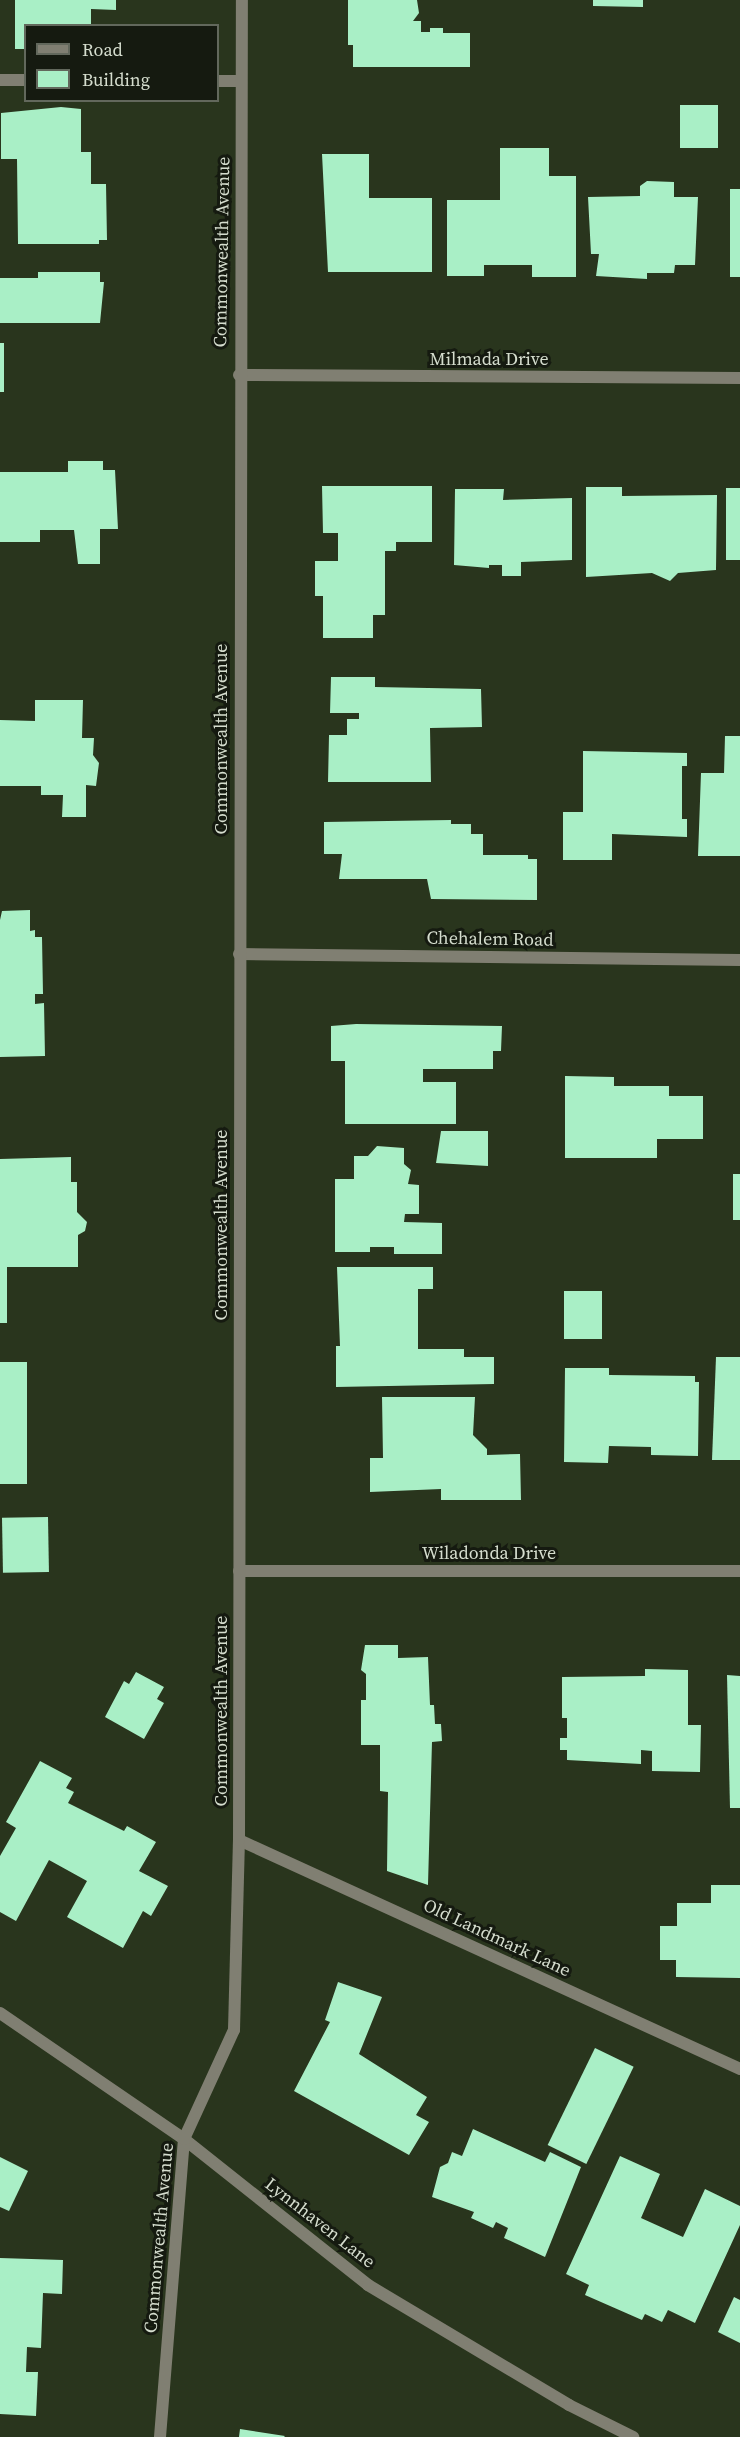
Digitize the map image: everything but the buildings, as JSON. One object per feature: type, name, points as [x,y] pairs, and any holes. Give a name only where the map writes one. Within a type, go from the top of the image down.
[{"type":"street","name":"Commonwealth Avenue","points":[[160,2437],[184,2139],[234,2030],[239,1840],[239,375],[242,0]]},
{"type":"street","points":[[0,80],[24,80]]},
{"type":"street","points":[[219,81],[242,81]]},
{"type":"street","name":"Milmada Drive","points":[[239,375],[740,378]]},
{"type":"street","name":"Chehalem Road","points":[[239,954],[740,960]]},
{"type":"street","name":"Wiladonda Drive","points":[[239,1571],[740,1571]]},
{"type":"street","name":"Old Landmark Lane","points":[[239,1840],[740,2069]]},
{"type":"street","name":"Lynnhaven Lane","points":[[0,2013],[184,2139],[368,2285],[569,2405],[633,2437]]}]
